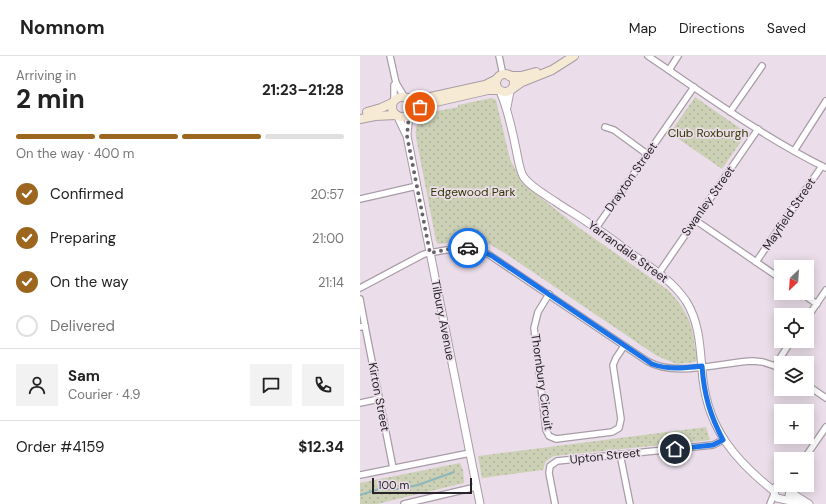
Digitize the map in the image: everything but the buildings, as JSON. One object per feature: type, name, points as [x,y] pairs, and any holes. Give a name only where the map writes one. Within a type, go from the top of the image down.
[{"type":"main road","points":[[360,114],[381,108],[399,97],[426,98],[486,84],[503,76],[521,76],[530,74],[565,56]]},
{"type":"main road","points":[[360,119],[375,116],[403,117],[427,104],[488,90],[499,90],[505,92],[511,90],[522,82],[552,70],[574,56]]},
{"type":"main road","points":[[503,76],[514,82],[511,90]]},
{"type":"main road","points":[[499,90],[496,84],[503,76]]},
{"type":"main road","points":[[406,98],[411,103],[411,110],[409,114]]},
{"type":"main road","points":[[393,102],[391,108],[397,116]]},
{"type":"street","points":[[390,56],[396,83],[406,98]]},
{"type":"street","points":[[499,56],[503,76]]},
{"type":"street","points":[[648,56],[730,112],[794,151],[824,167]]},
{"type":"street","points":[[668,70],[678,56]]},
{"type":"street","points":[[730,112],[762,66]]},
{"type":"street","points":[[393,102],[394,85],[396,83]]},
{"type":"street","name":"Drayton Street","points":[[596,228],[694,87]]},
{"type":"street","name":"Yarrandale Street","points":[[499,90],[507,107],[521,169],[524,176],[532,185],[659,273],[678,290],[690,309],[699,334],[705,392],[710,410],[723,440],[741,463],[774,493]]},
{"type":"street","name":"Yarrandale Street","points":[[507,107],[511,90]]},
{"type":"street","points":[[794,151],[826,101]]},
{"type":"street","name":"Tilbury Avenue","points":[[407,136],[409,114]]},
{"type":"street","name":"Tilbury Avenue","points":[[397,116],[407,136],[480,504]]},
{"type":"street","points":[[605,127],[614,130],[647,154]]},
{"type":"street","name":"Swanley Street","points":[[659,273],[758,129]]},
{"type":"street","name":"Mayfield Street","points":[[756,262],[824,167]]},
{"type":"street","points":[[360,199],[417,186]]},
{"type":"street","points":[[695,220],[774,274]]},
{"type":"street","points":[[360,288],[422,255],[461,248],[482,251],[549,294],[624,346],[661,367],[672,368],[753,361],[774,366]]},
{"type":"street","points":[[814,308],[826,290]]},
{"type":"street","name":"Thornbury Circuit","points":[[549,294],[538,312],[534,328],[546,430],[549,436],[556,439],[612,432],[619,428],[621,419],[613,365],[624,346]]},
{"type":"street","name":"Kirton Street","points":[[360,299],[363,327],[393,468]]},
{"type":"street","points":[[811,300],[817,304]]},
{"type":"street","points":[[814,390],[826,398]]},
{"type":"street","points":[[360,403],[379,399]]},
{"type":"street","points":[[809,452],[826,427]]},
{"type":"street","name":"Upton Street","points":[[555,504],[549,473],[550,466],[556,461],[713,445],[723,440]]},
{"type":"street","points":[[360,475],[470,453]]},
{"type":"street","points":[[620,454],[630,504]]},
{"type":"street","name":"Yarrandale Street","points":[[756,476],[774,482]]},
{"type":"street","points":[[404,504],[476,487]]},
{"type":"street","points":[[781,501],[789,497],[788,492]]},
{"type":"street","name":"Yarrandale Street","points":[[794,492],[810,504]]},
{"type":"street","points":[[774,493],[781,501],[804,504]]},
{"type":"street","points":[[770,504],[774,493]]},
{"type":"green space","name":"Club Roxburgh","points":[[695,97],[747,133],[722,169],[670,133]]},
{"type":"green space","name":"Edgewood Park","points":[[492,98],[496,100],[510,159],[522,183],[578,227],[668,290],[680,304],[689,321],[698,355],[695,362],[677,364],[657,356],[491,245],[477,240],[438,244],[436,241],[416,137],[418,123],[422,117],[428,113]]},
{"type":"green space","points":[[706,427],[710,440],[554,456],[546,461],[543,470],[482,478],[478,456]]},
{"type":"green space","points":[[460,463],[463,470],[464,483],[377,504],[360,504],[360,483]]},
{"type":"waterway","points":[[360,495],[379,489],[399,489],[418,485],[454,472]]},
{"type":"way so far","points":[[420,107],[409,114],[407,136],[430,253],[454,248],[468,248]]},
{"type":"route","points":[[468,248],[482,251],[492,256],[652,364],[667,368],[702,366],[703,381],[710,410],[723,440],[713,445],[675,449]]}]
